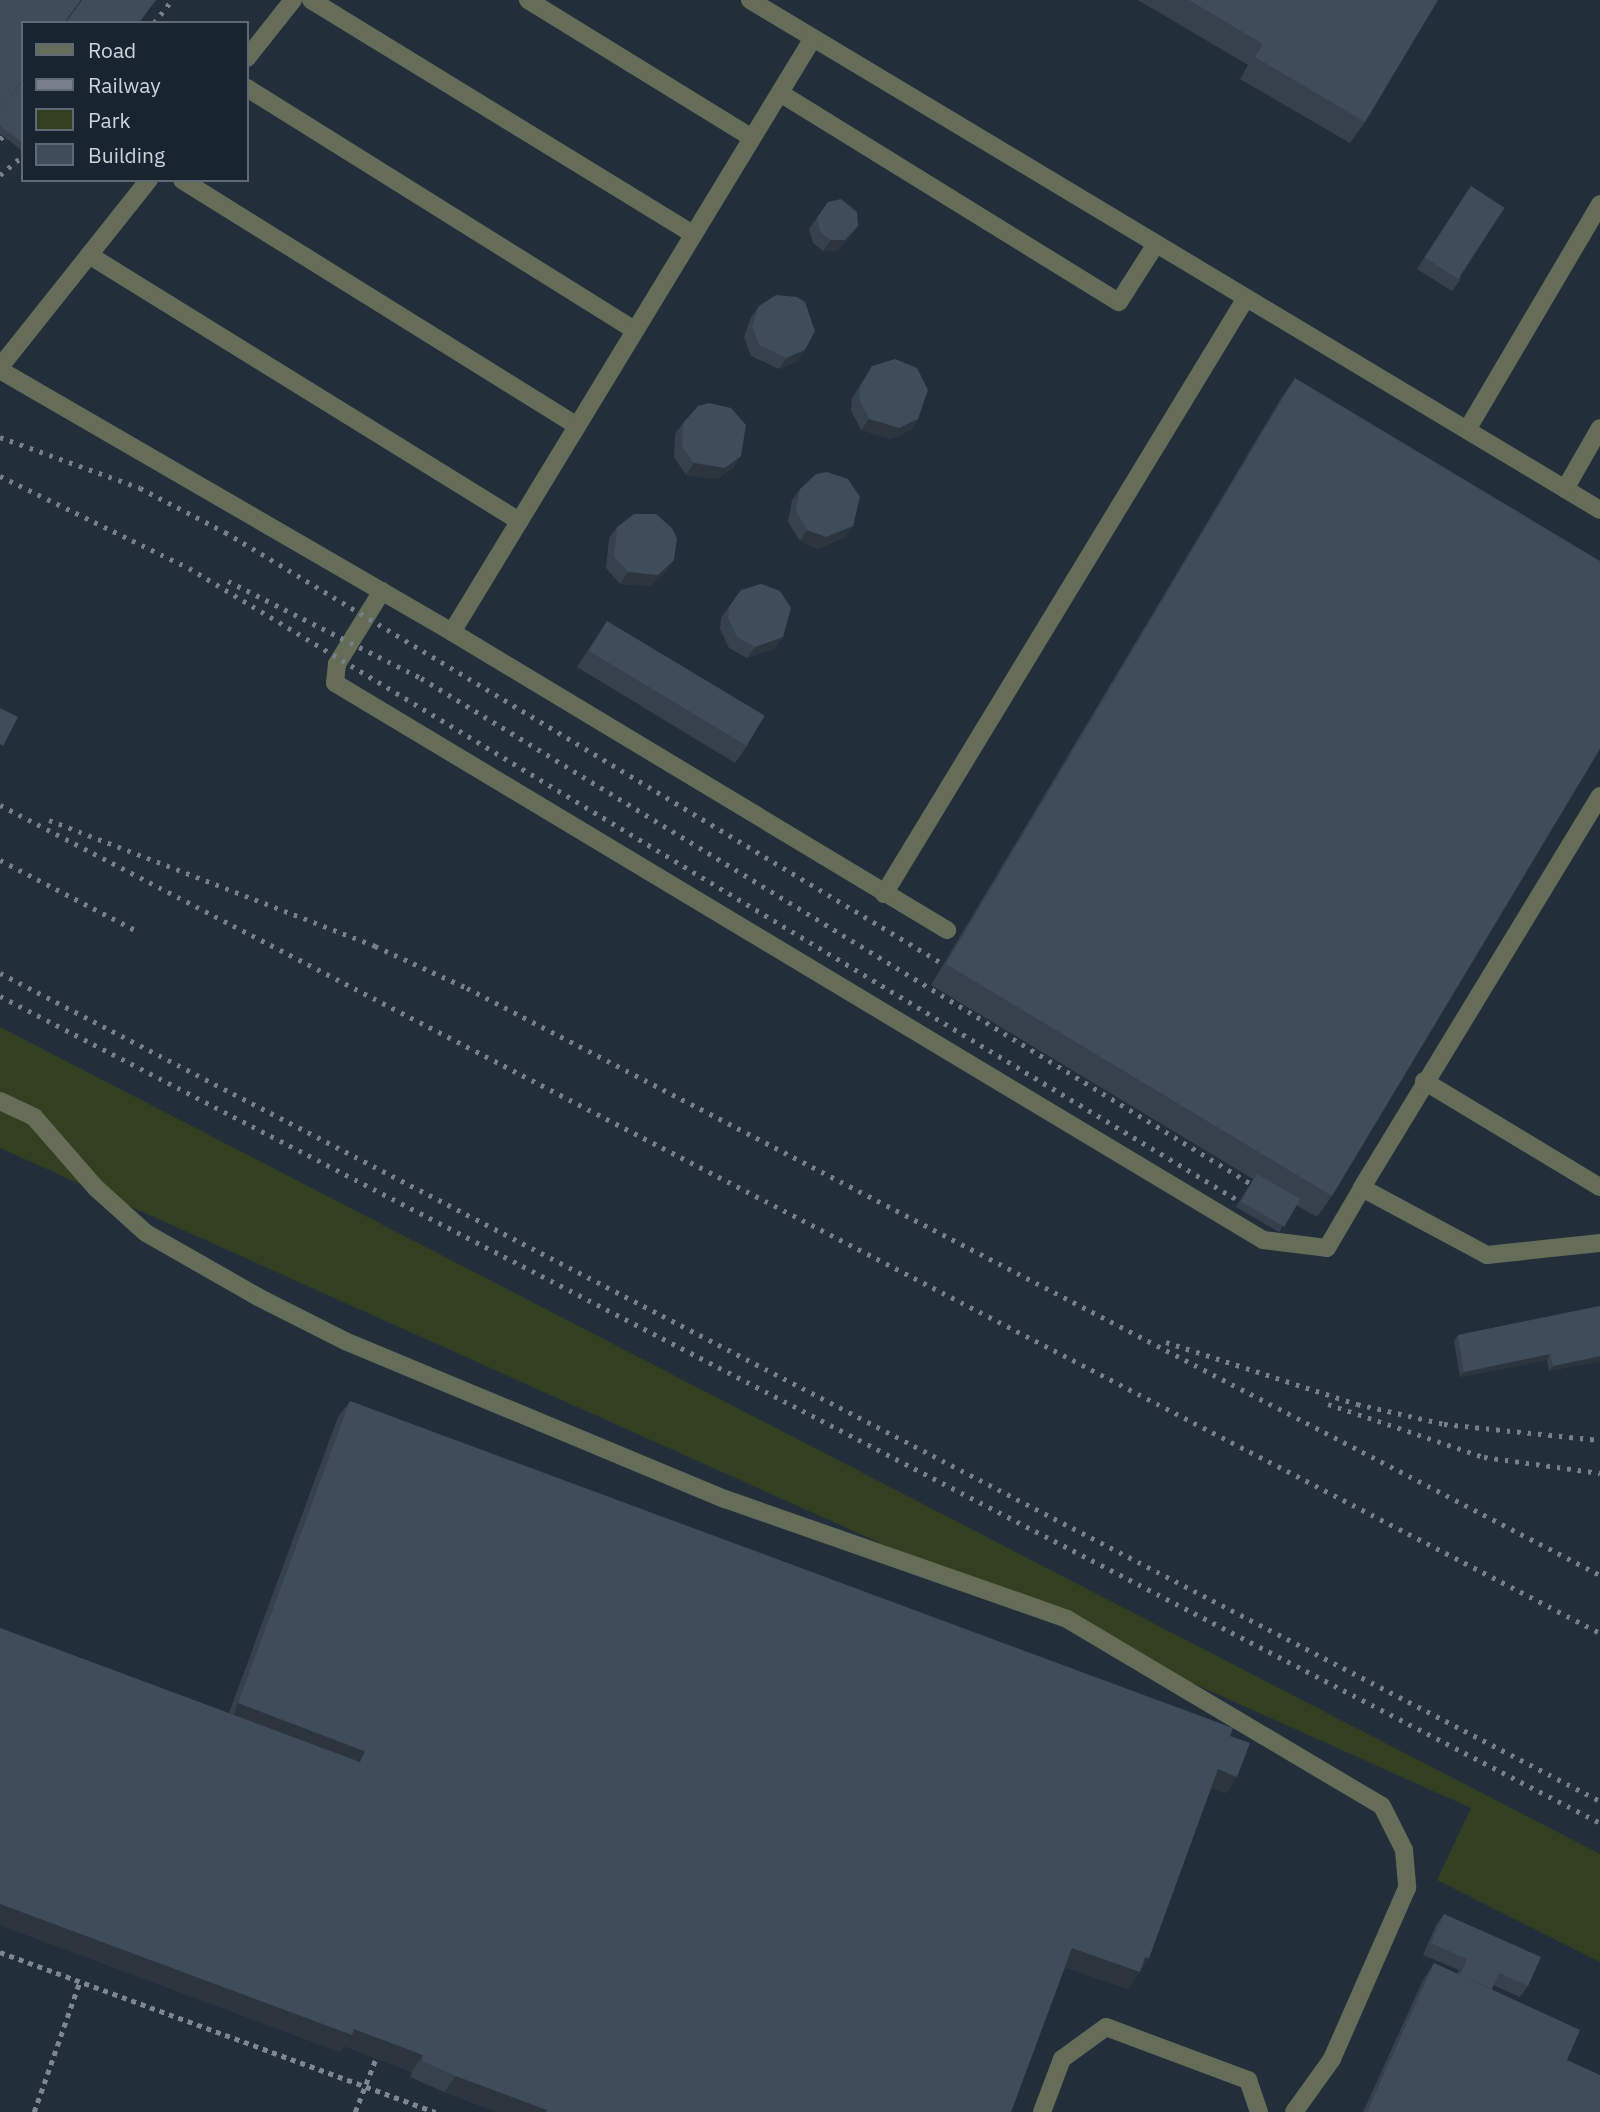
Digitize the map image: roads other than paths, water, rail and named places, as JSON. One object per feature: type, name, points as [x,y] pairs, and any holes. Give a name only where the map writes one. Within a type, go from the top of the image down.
[{"type":"lane","points":[[248,57],[293,0]]},
{"type":"lane","points":[[311,0],[694,234]]},
{"type":"lane","points":[[528,0],[752,138]]},
{"type":"lane","points":[[750,0],[1600,510]]},
{"type":"lane","points":[[452,632],[813,38]]},
{"type":"lane","points":[[248,89],[635,330]]},
{"type":"lane","points":[[779,93],[1119,302],[1156,244]]},
{"type":"lane","points":[[147,182],[0,368],[382,590],[947,930]]},
{"type":"lane","points":[[185,182],[577,426]]},
{"type":"lane","points":[[1467,430],[1600,204]]},
{"type":"lane","points":[[89,255],[519,522]]},
{"type":"lane","points":[[884,894],[1246,298]]},
{"type":"lane","points":[[1565,489],[1600,428]]},
{"type":"lane","points":[[382,590],[337,664],[335,683],[1263,1240],[1327,1248],[1424,1081],[1600,796]]},
{"type":"lane","points":[[1424,1081],[1600,1187]]},
{"type":"lane","points":[[0,1101],[34,1117],[96,1188],[146,1233],[270,1303],[345,1341],[725,1499],[1067,1619],[1381,1806],[1404,1850],[1407,1888],[1332,2059],[1294,2112]]},
{"type":"lane","points":[[1362,1188],[1487,1255],[1600,1243]]},
{"type":"lane","points":[[1042,2112],[1062,2059],[1106,2027],[1248,2080],[1259,2112]]},
{"type":"railway","points":[[156,21],[172,0]]},
{"type":"railway","points":[[0,139],[21,121]]},
{"type":"railway","points":[[0,175],[21,158]]},
{"type":"railway","points":[[0,437],[140,488],[225,532],[943,964]]},
{"type":"railway","points":[[0,476],[189,568],[1241,1202]]},
{"type":"railway","points":[[228,581],[421,678],[1253,1185]]},
{"type":"railway","points":[[0,805],[1600,1633]]},
{"type":"railway","points":[[49,820],[375,946],[467,988],[1600,1575]]},
{"type":"railway","points":[[0,860],[135,930]]},
{"type":"railway","points":[[0,973],[1600,1801]]},
{"type":"railway","points":[[0,996],[1600,1823]]},
{"type":"railway","points":[[1166,1342],[1357,1404],[1444,1424],[1600,1440]]},
{"type":"railway","points":[[1328,1404],[1484,1457],[1600,1473]]}]
